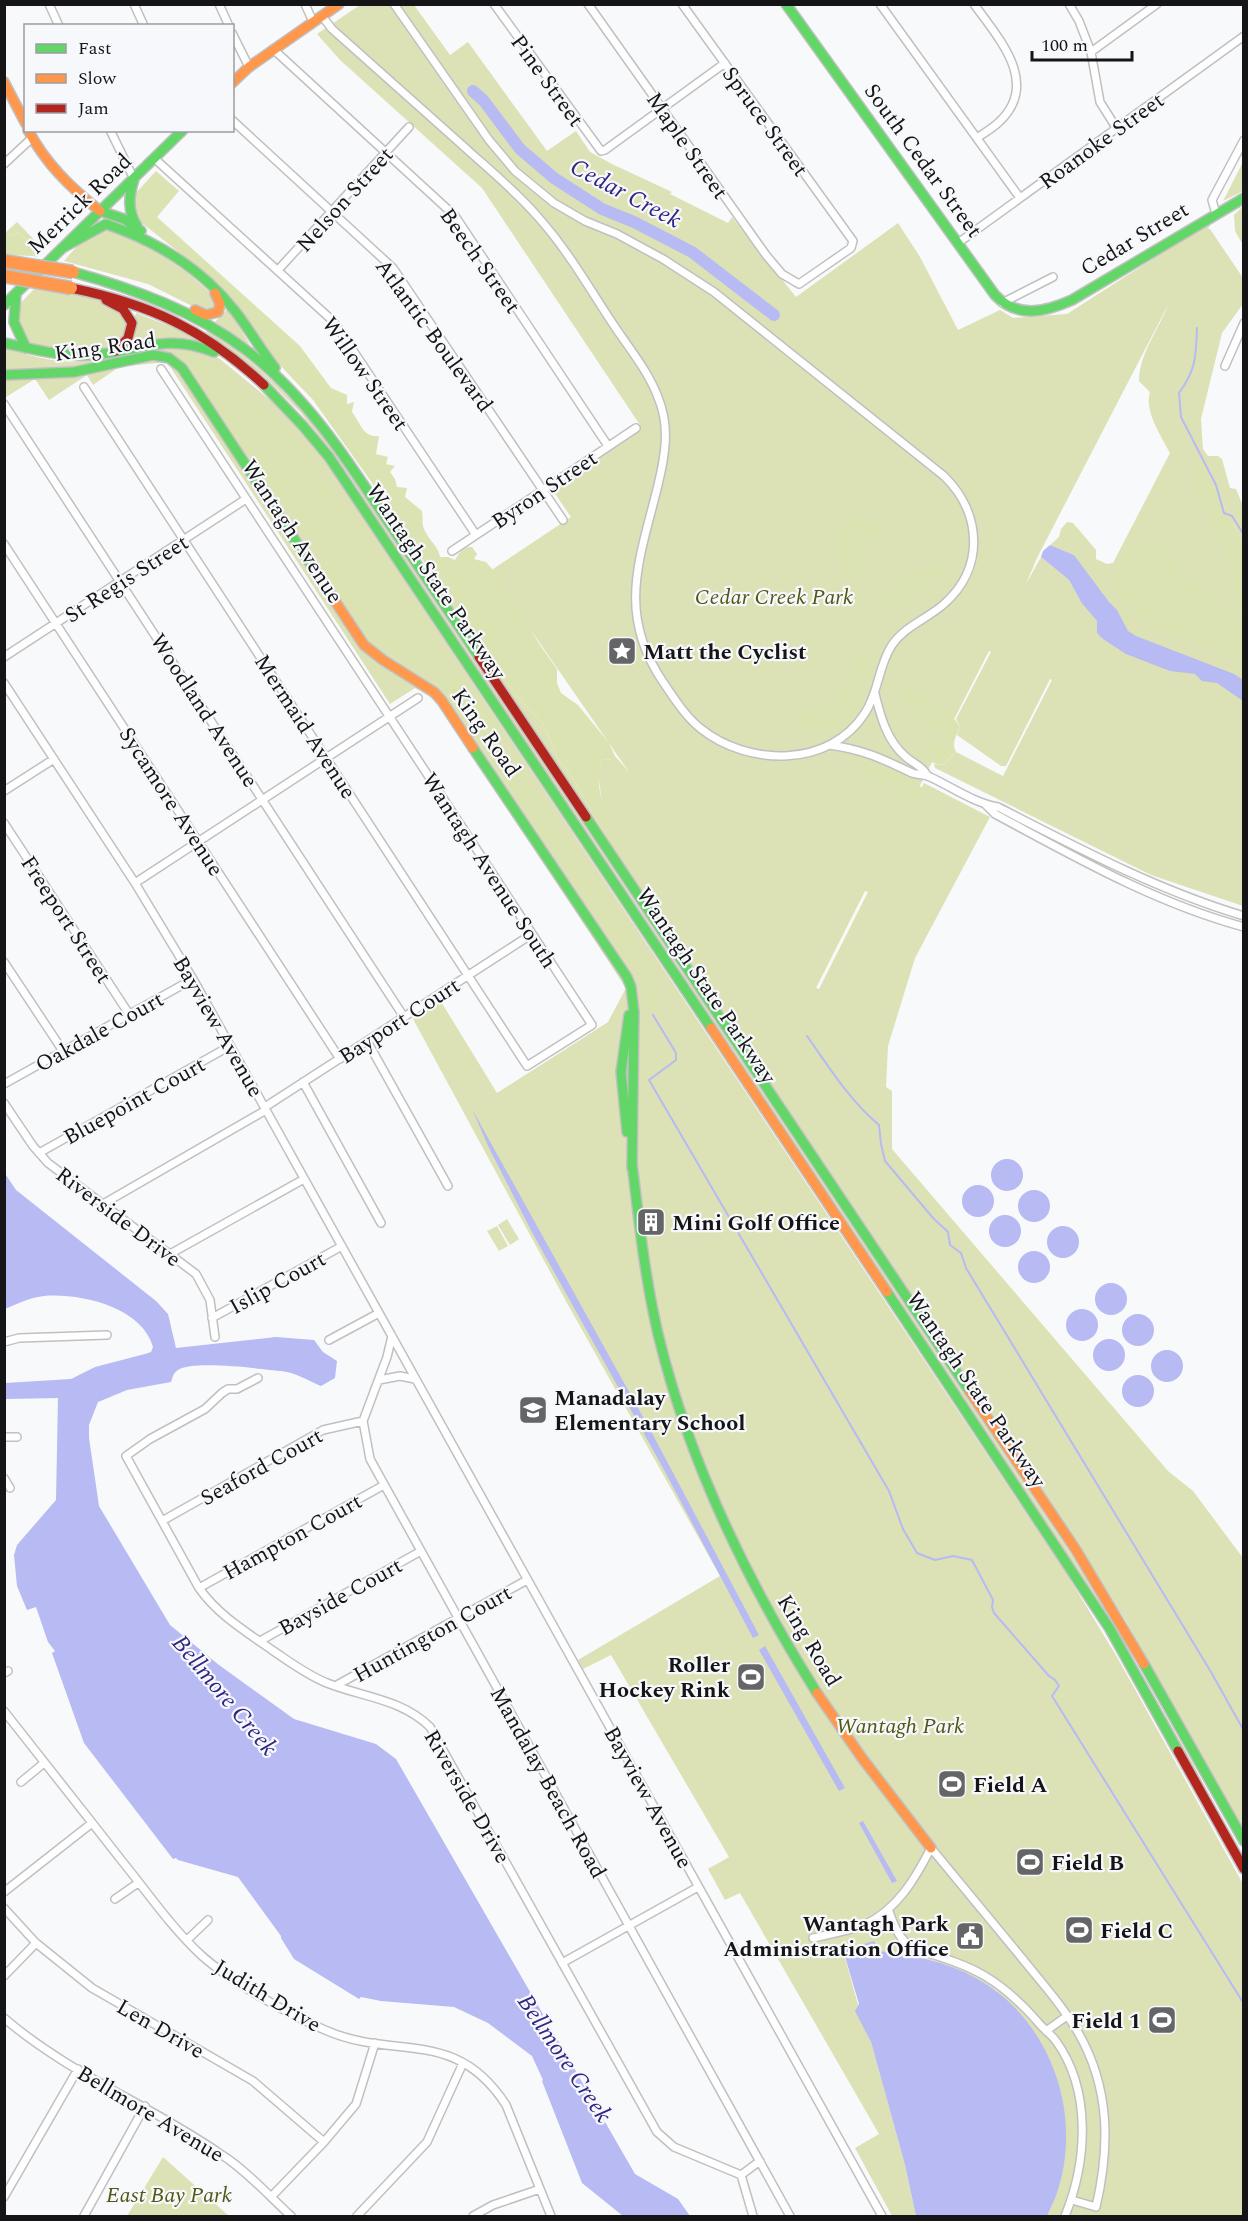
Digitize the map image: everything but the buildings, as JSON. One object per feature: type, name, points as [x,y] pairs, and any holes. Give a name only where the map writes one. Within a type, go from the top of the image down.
[{"type":"main road","points":[[234,80],[273,49],[339,4]]},
{"type":"main road","name":"South Cedar Street","points":[[786,4],[1002,303]]},
{"type":"main road","points":[[4,82],[24,120]]},
{"type":"main road","name":"Merrick Road","points":[[4,304],[181,132]]},
{"type":"main road","points":[[30,134],[40,152],[64,182],[100,211],[124,219],[212,287],[235,312],[292,390]]},
{"type":"main road","points":[[134,178],[129,196],[129,208],[133,220],[142,232]]},
{"type":"main road","name":"Cedar Street","points":[[1002,303],[1023,312],[1044,310],[1068,302],[1244,198]]},
{"type":"main road","points":[[64,247],[82,235],[106,224],[142,237],[160,248]]},
{"type":"main road","name":"Wantagh State Parkway","points":[[4,261],[73,272],[121,285],[174,306],[205,323],[264,365],[292,390],[340,449],[1076,1550],[1121,1623],[1244,1841]]},
{"type":"main road","name":"Wantagh State Parkway","points":[[4,276],[104,292],[168,317],[199,334],[230,355],[283,401],[329,457],[1064,1557],[1110,1629],[1244,1869]]},
{"type":"main road","points":[[121,285],[206,315],[214,315],[220,308],[219,299],[212,287]]},
{"type":"main road","points":[[71,288],[115,303],[125,309],[130,318],[131,327],[129,336],[116,351]]},
{"type":"main road","points":[[16,293],[12,320],[26,348]]},
{"type":"main road","points":[[4,343],[65,355],[92,355],[157,342],[173,340],[188,342],[216,353],[283,401]]},
{"type":"main road","name":"King Road","points":[[4,375],[39,376],[84,371],[153,356],[175,360],[364,645],[373,655],[429,688],[442,701],[623,970],[631,987],[633,998],[621,1072],[645,1269],[659,1336],[676,1398],[705,1482],[750,1577],[797,1661],[855,1749],[931,1848]]},
{"type":"street","points":[[49,4],[58,24]]},
{"type":"street","points":[[134,4],[143,24]]},
{"type":"street","points":[[219,4],[228,24]]},
{"type":"street","points":[[305,4],[317,19],[332,29],[505,184],[540,219],[593,294],[656,392],[666,425],[665,455],[636,578],[635,611],[645,651],[668,690],[686,715],[699,728],[718,740],[743,751],[771,756],[789,756],[829,745],[858,723],[875,694],[883,663],[898,637],[948,600],[957,591],[968,571],[973,550],[974,529],[972,518],[961,495],[944,476],[714,292],[648,250],[569,211],[526,181],[489,140],[394,4]]},
{"type":"street","name":"Pine Street","points":[[494,4],[601,151],[663,110]]},
{"type":"street","name":"Maple Street","points":[[588,4],[766,255],[782,274],[793,282]]},
{"type":"street","name":"Spruce Street","points":[[682,4],[853,241],[851,248],[807,280],[799,284],[793,282]]},
{"type":"street","points":[[880,4],[1020,198]]},
{"type":"street","points":[[974,4],[1006,49],[1014,64],[1017,78],[1016,95],[1010,110],[999,123],[977,138]]},
{"type":"street","points":[[1069,4],[1079,21],[1091,52],[1100,102],[1117,129]]},
{"type":"street","points":[[1091,52],[1157,4]]},
{"type":"street","name":"Roanoke Street","points":[[958,243],[1244,36]]},
{"type":"street","points":[[234,37],[249,67]]},
{"type":"street","name":"Beech Street","points":[[273,49],[455,216],[608,446]]},
{"type":"street","points":[[663,110],[725,63]]},
{"type":"street","name":"Atlantic Boulevard","points":[[234,122],[393,268],[563,520]]},
{"type":"street","name":"Nelson Street","points":[[278,270],[409,128]]},
{"type":"street","points":[[111,132],[134,178]]},
{"type":"street","points":[[4,164],[30,134]]},
{"type":"street","points":[[1216,214],[1212,200],[1244,140]]},
{"type":"street","name":"Willow Street","points":[[154,158],[334,322],[476,534]]},
{"type":"street","points":[[1002,303],[1053,277]]},
{"type":"street","points":[[1225,366],[1244,323]]},
{"type":"street","name":"Wantagh Avenue","points":[[161,369],[389,716]]},
{"type":"street","name":"Mermaid Avenue","points":[[84,387],[527,1066]]},
{"type":"street","name":"Woodland Avenue","points":[[4,404],[404,1017]]},
{"type":"street","name":"Byron Street","points":[[452,551],[636,428]]},
{"type":"street","name":"St Regis Street","points":[[4,657],[246,499]]},
{"type":"street","name":"Sycamore Avenue","points":[[4,544],[340,1059]]},
{"type":"street","name":"Bayview Avenue","points":[[4,683],[135,883],[193,979],[882,2217]]},
{"type":"street","points":[[875,694],[884,725],[894,743],[905,756],[923,768],[927,775]]},
{"type":"street","points":[[135,883],[418,698]]},
{"type":"street","name":"Wantagh Avenue South","points":[[389,716],[592,1025],[527,1066]]},
{"type":"street","points":[[829,745],[864,751],[915,774],[927,775],[1172,892],[1244,916]]},
{"type":"street","points":[[4,791],[54,759]]},
{"type":"street","points":[[986,805],[995,814],[1156,897],[1244,927]]},
{"type":"street","name":"Freeport Street","points":[[4,823],[129,1014]]},
{"type":"street","name":"Bayport Court","points":[[103,1204],[266,1109],[532,934]]},
{"type":"street","points":[[4,962],[63,1051]]},
{"type":"street","name":"Oakdale Court","points":[[4,1084],[193,979]]},
{"type":"street","points":[[367,1041],[448,1186]]},
{"type":"street","name":"Bluepoint Court","points":[[39,1153],[230,1046]]},
{"type":"street","points":[[303,1083],[381,1223]]},
{"type":"street","name":"Riverside Drive","points":[[4,1103],[39,1153],[54,1168],[191,1270],[202,1282],[210,1300],[214,1337]]},
{"type":"street","points":[[170,1254],[304,1179]]},
{"type":"street","name":"Islip Court","points":[[212,1318],[342,1246]]},
{"type":"street","points":[[329,1340],[379,1313]]},
{"type":"street","points":[[4,1342],[20,1338],[107,1335]]},
{"type":"street","points":[[363,1421],[379,1380],[392,1336]]},
{"type":"street","points":[[379,1380],[400,1376],[415,1379]]},
{"type":"street","name":"Riverside Drive","points":[[258,1378],[237,1389],[228,1389],[205,1409],[126,1456],[199,1588],[222,1614],[304,1672],[328,1684],[405,1707],[430,1727],[657,2132],[674,2147],[741,2175]]},
{"type":"street","name":"Seaford Court","points":[[162,1521],[323,1430],[363,1421]]},
{"type":"street","name":"Mandalay Beach Road","points":[[363,1421],[370,1459],[790,2217]]},
{"type":"street","points":[[4,1437],[17,1437]]},
{"type":"street","points":[[4,1478],[10,1488]]},
{"type":"street","name":"Hampton Court","points":[[199,1588],[384,1485]]},
{"type":"street","name":"Bayside Court","points":[[260,1641],[421,1551]]},
{"type":"street","name":"Huntington Court","points":[[337,1685],[527,1580]]},
{"type":"street","name":"Judith Drive","points":[[4,1712],[138,1882],[187,1940],[212,1964],[239,1983],[290,2012],[342,2037],[433,2050],[463,2063],[492,2085],[506,2105],[551,2217]]},
{"type":"street","points":[[21,1782],[44,1763]]},
{"type":"street","points":[[4,1892],[92,1823]]},
{"type":"street","points":[[813,1938],[863,1925],[888,1909],[913,1882],[931,1848]]},
{"type":"street","name":"King Road","points":[[931,1848],[1067,2016],[1079,2035],[1094,2069],[1103,2106],[1105,2162],[1096,2207],[1072,2200]]},
{"type":"street","points":[[115,1899],[138,1882]]},
{"type":"street","points":[[562,1963],[698,1887]]},
{"type":"street","name":"Len Drive","points":[[4,1908],[36,1943],[92,1988],[253,2081],[324,2142]]},
{"type":"street","points":[[888,1909],[898,1935],[905,1943],[913,1948],[965,1966],[986,1977],[1004,1989],[1055,2040],[1069,2066],[1081,2110],[1081,2155],[1072,2200],[1065,2217]]},
{"type":"street","points":[[187,1940],[208,1920]]},
{"type":"street","points":[[4,1976],[36,1943]]},
{"type":"street","points":[[1046,2031],[1067,2016]]},
{"type":"street","name":"Bellmore Avenue","points":[[4,2018],[26,2037],[78,2070],[144,2106],[224,2156],[291,2217]]},
{"type":"street","points":[[271,2197],[324,2142],[356,2104],[375,2043]]},
{"type":"street","points":[[357,2217],[427,2142],[463,2063]]},
{"type":"street","points":[[4,2197],[78,2070]]},
{"type":"street","points":[[84,2217],[144,2106]]},
{"type":"street","points":[[753,2217],[741,2175],[760,2162]]},
{"type":"street","points":[[473,2217],[493,2205],[540,2189]]},
{"type":"green space","name":"Cedar Creek Park","points":[[360,5],[414,5],[450,55],[468,42],[547,151],[576,131],[590,152],[672,192],[670,194],[728,223],[732,217],[796,297],[898,223],[920,257],[958,330],[1000,310],[1013,318],[1067,314],[1212,221],[1208,229],[1243,278],[1243,304],[1222,333],[1201,419],[1203,449],[1208,456],[1218,456],[1222,459],[1230,488],[1236,489],[1243,506],[1243,544],[1211,483],[1243,550],[1243,906],[1151,875],[935,768],[934,764],[943,765],[956,752],[1003,776],[1052,680],[1050,679],[1006,766],[1001,766],[957,735],[960,726],[956,719],[991,652],[989,651],[909,807],[911,808],[924,783],[990,817],[915,958],[888,1046],[886,1087],[892,1091],[892,1149],[1168,1471],[1193,1491],[1243,1558],[1243,1832],[1124,1618],[438,587],[518,697],[544,725],[558,759],[572,777],[603,831],[598,774],[602,760],[613,759],[615,756],[629,772],[490,571],[571,517],[549,485],[640,425],[482,188],[340,60],[317,34]],"holes":[[[1168,305],[1142,361],[1139,381],[1150,392],[1151,415],[1170,453],[1113,563],[1107,564],[1096,559],[1096,550],[1073,523],[1067,522],[1061,529],[1059,537],[1050,545],[1074,555],[1081,602],[1069,580],[1041,557],[1026,584],[1037,558]],[[865,891],[868,892],[819,989],[816,988]]]},
{"type":"green space","points":[[1243,162],[1243,191],[1223,201]]},
{"type":"green space","points":[[156,171],[179,191],[157,217],[300,346],[331,388],[347,395],[347,404],[354,402],[352,412],[366,432],[379,436],[376,454],[388,457],[386,464],[395,466],[390,472],[397,487],[407,488],[405,497],[422,511],[425,530],[440,557],[455,560],[464,549],[472,547],[477,554],[474,559],[486,562],[498,576],[557,669],[557,683],[561,693],[578,705],[609,743],[615,756],[614,759],[602,760],[599,780],[601,798],[616,835],[612,839],[603,831],[572,777],[558,759],[544,725],[518,697],[438,587],[434,577],[370,480],[313,400],[275,360],[199,268],[138,220],[133,207],[135,194]]},
{"type":"green space","points":[[1243,206],[1243,245],[1235,231],[1234,215]]},
{"type":"green space","points":[[17,222],[43,249],[37,257],[33,256],[35,246],[18,233],[5,237],[4,234]]},
{"type":"green space","points":[[107,228],[140,240],[188,273],[214,296],[217,307],[204,312],[148,284],[64,261],[84,238]]},
{"type":"green space","points":[[18,233],[35,246],[33,256],[5,255],[5,237]]},
{"type":"green space","points":[[99,234],[114,235],[143,247],[145,261],[190,282],[203,294],[192,302],[137,275],[101,268],[70,258],[90,238]]},
{"type":"green space","points":[[35,288],[72,293],[114,305],[125,316],[127,332],[118,343],[90,351],[32,345],[21,337],[16,308]]},
{"type":"green space","points":[[52,293],[99,312],[112,324],[109,336],[87,343],[37,341],[26,335],[17,320],[17,311],[33,298],[41,294]]},
{"type":"green space","points":[[228,308],[250,345],[215,322]]},
{"type":"green space","points":[[136,313],[177,329],[201,343],[125,346]]},
{"type":"green space","points":[[207,330],[260,369],[276,384],[333,449],[1088,1579],[1192,1762],[1225,1825],[1140,1676],[330,451],[301,413],[266,378],[206,332]]},
{"type":"green space","name":"Wantagh Park","points":[[156,346],[206,350],[269,399],[315,447],[1068,1576],[1117,1657],[1243,1884],[1243,2216],[1047,2216],[1053,2204],[997,1991],[959,1970],[923,1958],[843,1951],[905,2165],[916,2216],[892,2216],[855,2148],[879,2134],[740,1893],[725,1900],[708,1869],[729,1857],[611,1655],[583,1669],[578,1660],[720,1576],[567,1303],[413,1019],[440,1000],[497,1093],[608,1022],[626,988],[437,701],[415,688],[390,704],[167,362],[119,367],[93,385],[87,375],[49,400],[35,379],[6,397],[5,394],[5,347],[45,359],[83,361]]},
{"type":"green space","points":[[187,349],[222,371],[284,426],[307,452],[320,479],[367,535],[430,630],[446,661],[497,722],[501,743],[508,756],[519,767],[639,946],[658,979],[660,989],[656,1004],[645,1011],[647,988],[432,674],[388,650],[366,634],[290,510],[220,415],[195,373],[175,351]]},
{"type":"green space","points":[[1191,462],[1203,467],[1243,544],[1243,617],[1221,538],[1197,494]]},
{"type":"green space","points":[[863,515],[875,523],[881,536],[868,539],[864,543],[862,569],[856,577],[850,576],[843,568],[841,548],[835,537],[844,525]]},
{"type":"green space","points":[[1149,540],[1166,549],[1181,576],[1210,592],[1226,618],[1243,620],[1243,661],[1155,626],[1110,583],[1134,543]]},
{"type":"green space","points":[[940,564],[942,571],[938,579],[906,604],[886,611],[876,604],[888,588],[904,575],[916,568],[926,570]]},
{"type":"green space","points":[[870,649],[874,651],[874,659],[864,693],[859,705],[846,722],[829,731],[804,728],[798,723],[804,710],[820,704],[827,705],[839,698],[861,653]]},
{"type":"green space","points":[[909,689],[952,716],[960,726],[954,742],[956,752],[943,765],[931,762],[923,752],[925,749],[934,747],[941,740],[941,729],[915,716],[900,701],[899,694],[902,690]]},
{"type":"green space","points":[[864,761],[894,771],[922,788],[915,802],[919,808],[911,809],[897,794],[861,770],[859,764]]},
{"type":"green space","points":[[507,1219],[519,1239],[510,1245],[498,1225]]},
{"type":"green space","points":[[497,1226],[508,1246],[499,1251],[487,1231]]},
{"type":"green space","name":"East Bay Park","points":[[163,2157],[229,2216],[127,2216]]},
{"type":"water","points":[[1050,545],[1074,555],[1117,610],[1128,631],[1234,674],[1243,680],[1243,701],[1217,683],[1202,681],[1195,674],[1170,671],[1126,654],[1103,639],[1097,633],[1097,621],[1081,602],[1069,580],[1041,557],[1043,551]]},
{"type":"water","points":[[472,1109],[653,1435],[759,1635],[753,1638],[662,1466],[533,1234],[490,1150]]},
{"type":"water","points":[[1007,1159],[1018,1164],[1023,1175],[1018,1186],[1007,1191],[996,1186],[991,1175],[996,1164]]},
{"type":"water","name":"Bellmore Creek","points":[[4,1172],[16,1190],[156,1301],[168,1314],[176,1348],[276,1337],[314,1340],[323,1352],[337,1361],[335,1378],[321,1386],[286,1372],[228,1366],[198,1366],[178,1370],[171,1382],[127,1390],[98,1402],[89,1425],[89,1438],[99,1506],[170,1625],[219,1665],[294,1719],[376,1744],[396,1759],[635,2174],[678,2199],[690,2216],[623,2216],[582,2183],[532,2056],[488,2023],[454,2007],[381,2001],[361,1997],[359,1999],[294,1959],[281,1936],[238,1877],[173,1859],[84,1743],[52,1653],[55,1651],[48,1642],[36,1607],[27,1610],[17,1586],[14,1555],[17,1545],[56,1500],[58,1398],[5,1399],[5,1383],[71,1379],[95,1367],[151,1352],[153,1347],[147,1333],[123,1312],[91,1300],[44,1296],[29,1299],[5,1309]]},
{"type":"water","points":[[978,1185],[989,1190],[994,1201],[989,1212],[978,1217],[967,1212],[962,1201],[967,1190]]},
{"type":"water","points":[[1034,1190],[1045,1195],[1050,1206],[1045,1217],[1034,1222],[1023,1217],[1018,1206],[1023,1195]]},
{"type":"water","points":[[1005,1215],[1016,1220],[1021,1231],[1016,1242],[1005,1247],[994,1242],[989,1231],[994,1220]]},
{"type":"water","points":[[1063,1226],[1074,1231],[1079,1242],[1074,1253],[1063,1258],[1052,1253],[1047,1242],[1052,1231]]},
{"type":"water","points":[[1034,1251],[1045,1256],[1050,1267],[1045,1278],[1034,1283],[1023,1278],[1018,1267],[1023,1256]]},
{"type":"water","points":[[1111,1283],[1122,1288],[1127,1299],[1122,1310],[1111,1315],[1100,1310],[1095,1299],[1100,1288]]},
{"type":"water","points":[[1082,1309],[1093,1314],[1098,1325],[1093,1336],[1082,1341],[1071,1336],[1066,1325],[1071,1314]]},
{"type":"water","points":[[1138,1314],[1149,1319],[1154,1330],[1149,1341],[1138,1346],[1127,1341],[1122,1330],[1127,1319]]},
{"type":"water","points":[[1109,1339],[1120,1344],[1125,1355],[1120,1366],[1109,1371],[1098,1366],[1093,1355],[1098,1344]]},
{"type":"water","points":[[1167,1350],[1178,1355],[1183,1366],[1178,1377],[1167,1382],[1156,1377],[1151,1366],[1156,1355]]},
{"type":"water","points":[[1138,1375],[1149,1380],[1154,1391],[1149,1402],[1138,1407],[1127,1402],[1122,1391],[1127,1380]]},
{"type":"water","points":[[765,1646],[845,1788],[839,1791],[759,1650]]},
{"type":"water","points":[[863,1821],[897,1881],[892,1883],[859,1823]]},
{"type":"water","points":[[874,1941],[879,1951],[929,1960],[953,1967],[976,1978],[1004,1998],[1028,2023],[1046,2051],[1058,2083],[1065,2117],[1066,2151],[1060,2184],[1047,2216],[916,2216],[905,2165],[871,2042],[855,2011],[859,2004],[843,1950]]},
{"type":"waterway","name":"Cedar Creek","points":[[473,91],[484,101],[520,149],[554,178],[602,209],[634,222],[692,252],[774,315]]},
{"type":"waterway","points":[[1197,328],[1194,362],[1189,377],[1179,393],[1181,417],[1216,485],[1224,513],[1232,516],[1244,535]]},
{"type":"waterway","points":[[653,1015],[676,1053],[676,1060],[649,1080],[889,1491],[903,1529],[917,1553],[935,1560],[953,1556],[972,1560],[993,1600],[994,1613],[1059,1686],[1052,1696],[1244,2004]]},
{"type":"waterway","points":[[807,1036],[849,1094],[879,1125],[885,1161],[933,1218],[948,1232],[950,1245],[961,1253],[966,1268],[1211,1672],[1244,1731]]},
{"type":"traffic: fast","points":[[786,4],[995,295],[1013,308],[1042,310],[1072,300],[1244,198]]},
{"type":"traffic: fast","points":[[4,305],[181,132]]},
{"type":"traffic: fast","points":[[134,179],[130,203],[137,226]]},
{"type":"traffic: fast","points":[[100,211],[124,219],[141,231]]},
{"type":"traffic: fast","points":[[64,247],[106,224],[160,248],[193,269],[222,296],[275,368]]},
{"type":"traffic: fast","points":[[73,272],[141,294],[206,324],[246,350],[287,386],[339,449],[479,657]]},
{"type":"traffic: fast","points":[[16,293],[14,322],[26,348]]},
{"type":"traffic: fast","points":[[4,343],[69,355],[108,353],[166,343],[196,346],[214,352]]},
{"type":"traffic: fast","points":[[4,375],[74,372],[153,355],[169,358],[182,368],[325,586]]},
{"type":"traffic: fast","points":[[264,385],[329,457],[711,1028]]},
{"type":"traffic: fast","points":[[473,748],[627,977],[631,987],[634,1012],[632,1168]]},
{"type":"traffic: fast","points":[[586,817],[970,1392]]},
{"type":"traffic: fast","points":[[627,1132],[621,1072],[629,1015]]},
{"type":"traffic: fast","points":[[632,1163],[654,1316],[687,1432],[704,1477],[745,1566],[817,1693]]},
{"type":"traffic: fast","points":[[887,1292],[1110,1629],[1178,1751]]},
{"type":"traffic: fast","points":[[1144,1664],[1244,1841]]},
{"type":"traffic: slow","points":[[234,81],[249,67],[339,4]]},
{"type":"traffic: slow","points":[[4,82],[24,120]]},
{"type":"traffic: slow","points":[[29,132],[43,154],[60,174],[100,211]]},
{"type":"traffic: slow","points":[[4,261],[73,272]]},
{"type":"traffic: slow","points":[[4,276],[71,288]]},
{"type":"traffic: slow","points":[[195,310],[206,315],[218,312],[220,304],[215,293]]},
{"type":"traffic: slow","points":[[325,586],[364,645],[383,660],[434,692],[473,748]]},
{"type":"traffic: slow","points":[[711,1028],[887,1292]]},
{"type":"traffic: slow","points":[[970,1392],[1076,1550],[1144,1664]]},
{"type":"traffic: slow","points":[[817,1693],[862,1758],[931,1848]]},
{"type":"traffic: jam","points":[[71,288],[126,302],[175,322],[220,349],[264,385]]},
{"type":"traffic: jam","points":[[106,300],[123,309],[132,323],[128,338],[116,351]]},
{"type":"traffic: jam","points":[[479,657],[586,817]]},
{"type":"traffic: jam","points":[[1178,1751],[1244,1869]]},
{"type":"place","name":"Matt the Cyclist","points":[[622,651]]},
{"type":"place","name":"Mini Golf Office","points":[[651,1222]]},
{"type":"place","name":"Manadalay Elementary School","points":[[533,1410]]},
{"type":"place","name":"Roller Hockey Rink","points":[[751,1677]]},
{"type":"place","name":"Field A","points":[[952,1784]]},
{"type":"place","name":"Field B","points":[[1030,1862]]},
{"type":"place","name":"Field C","points":[[1079,1930]]},
{"type":"place","name":"Wantagh Park Administration Office","points":[[970,1936]]},
{"type":"place","name":"Field 1","points":[[1162,2020]]}]
